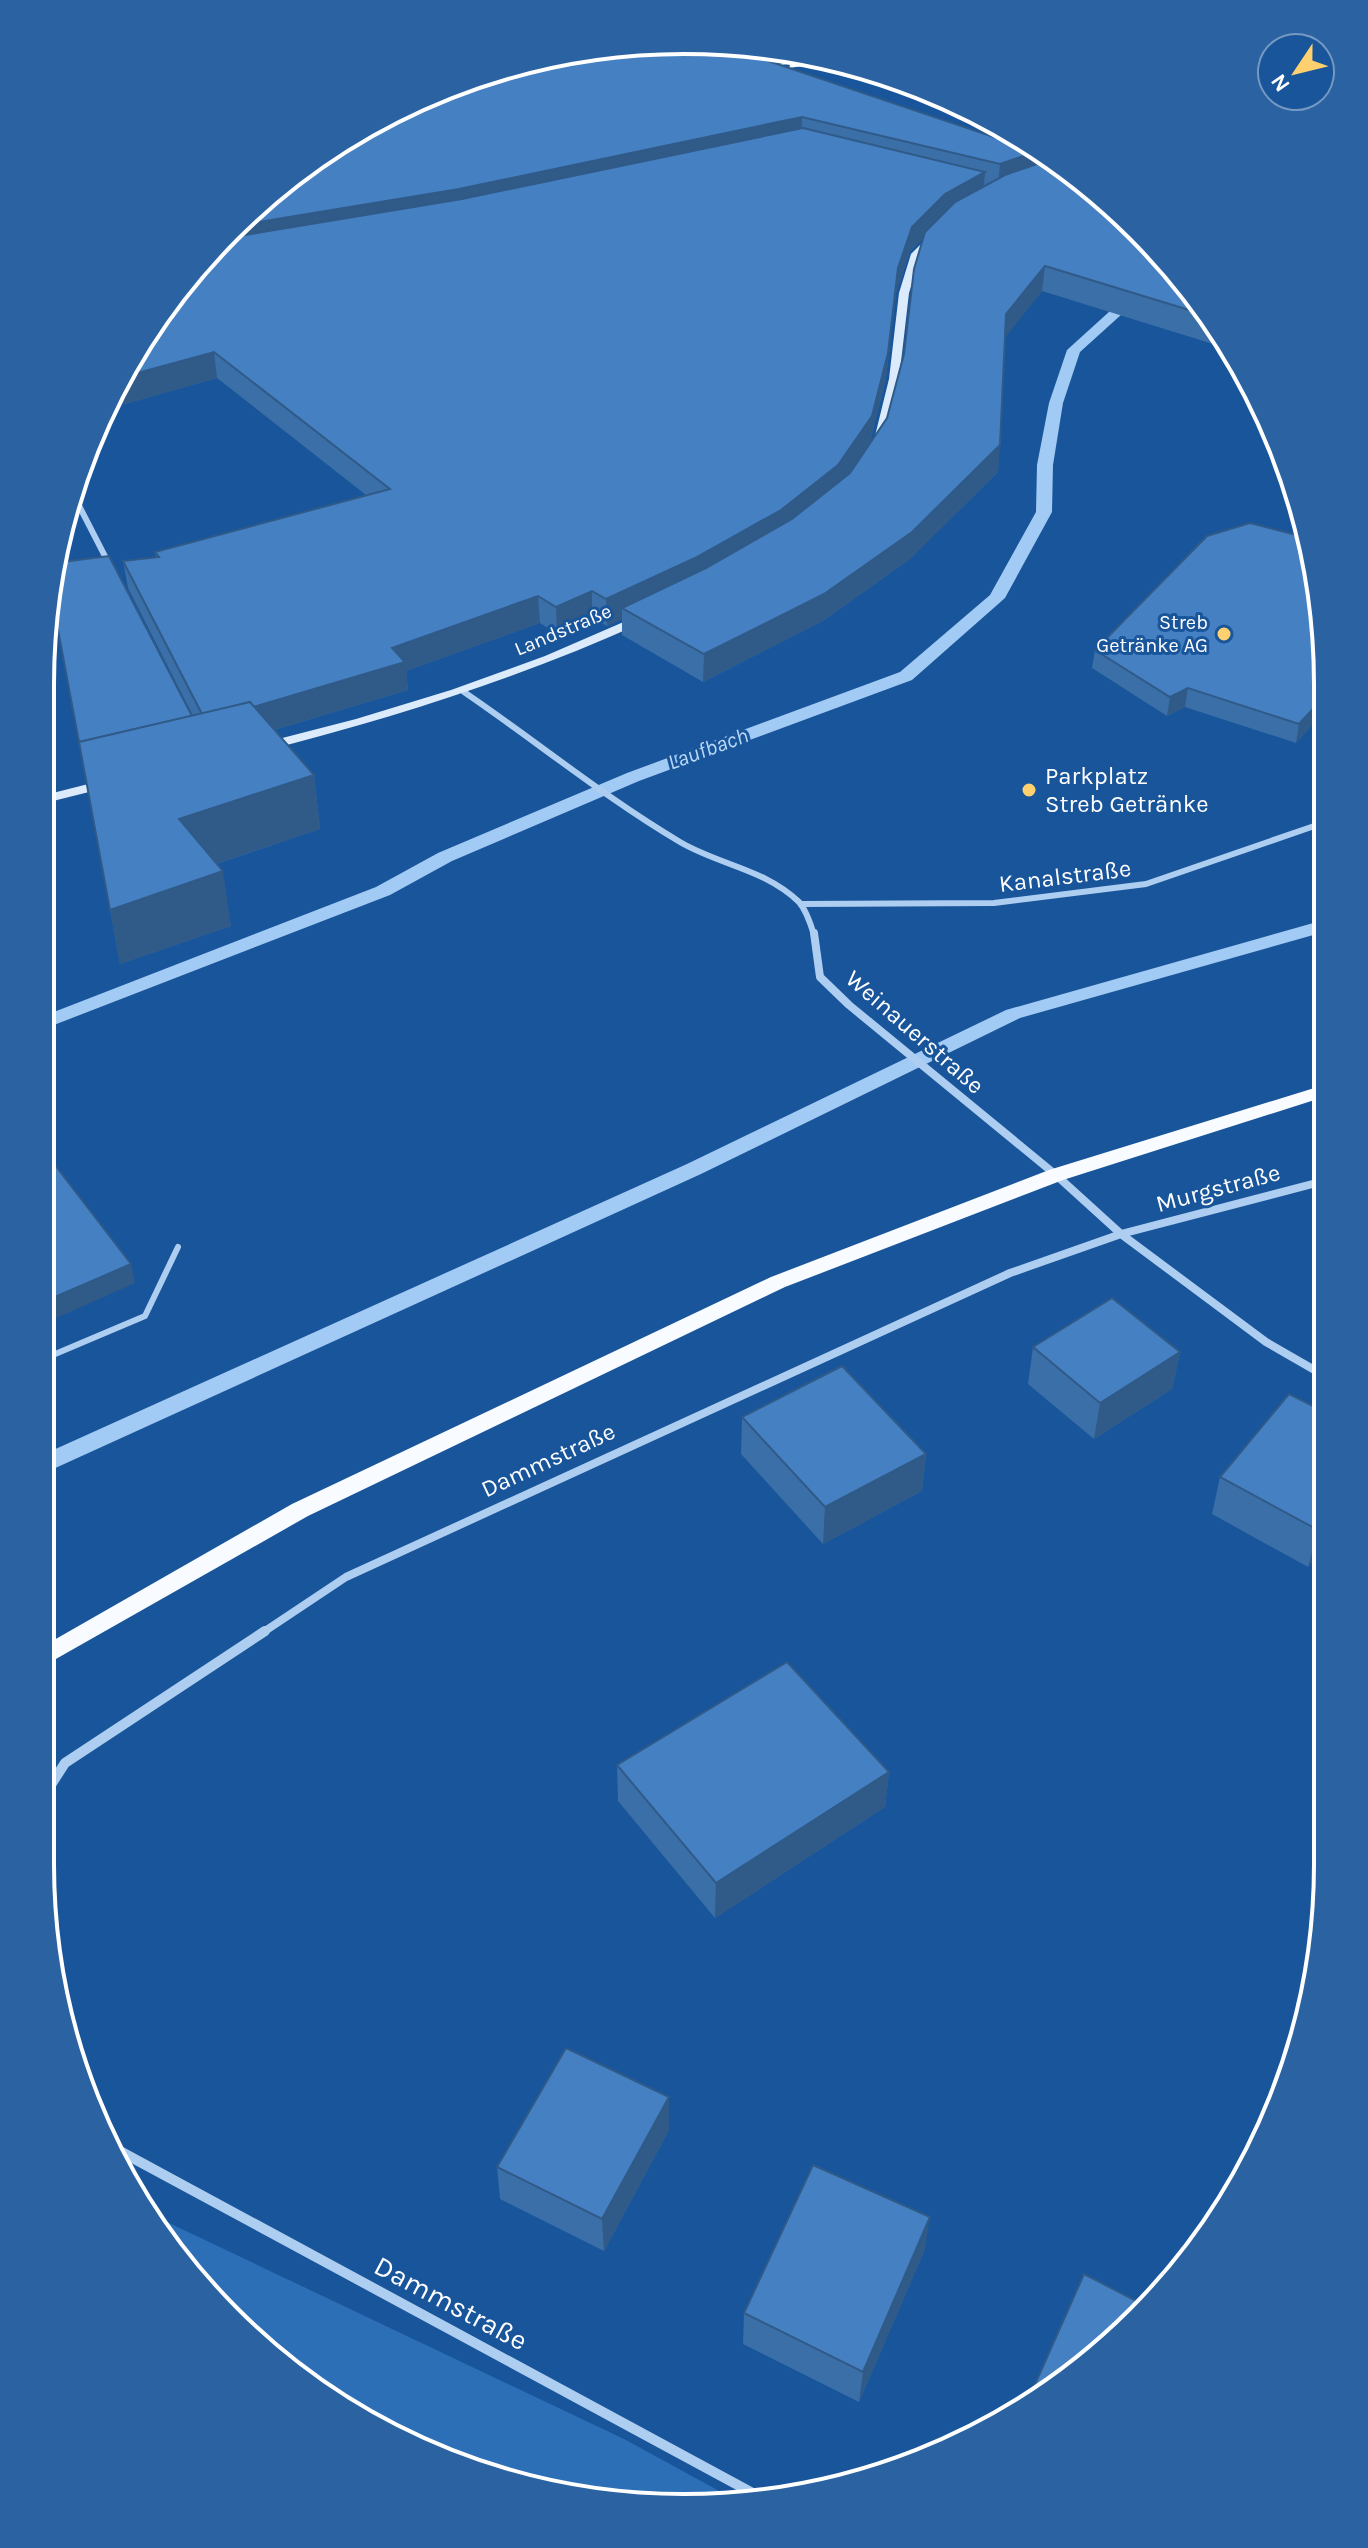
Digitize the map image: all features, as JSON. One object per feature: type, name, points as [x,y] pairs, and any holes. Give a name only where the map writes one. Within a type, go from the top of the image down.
[{"type":"main road","points":[[54,1651],[328,1496],[778,1282],[1056,1175],[1314,1094]]},
{"type":"street","points":[[869,456],[878,443],[894,379],[904,293],[916,254],[948,222]]},
{"type":"street","points":[[79,506],[115,576]]},
{"type":"street","name":"Landstraße","points":[[243,751],[381,719],[464,692],[595,640],[648,615]]},
{"type":"street","points":[[464,692],[552,752],[611,799],[684,844],[762,875],[801,904]]},
{"type":"street","points":[[54,797],[117,781]]},
{"type":"street","name":"Kanalstraße","points":[[801,904],[994,903],[1146,884],[1314,826]]},
{"type":"street","name":"Weinauerstraße","points":[[801,904],[814,933],[820,977],[849,1005],[1056,1175],[1121,1234],[1266,1342],[1314,1370]]},
{"type":"street","name":"Murgstraße","points":[[1121,1234],[1314,1184]]},
{"type":"street","name":"Dammstraße","points":[[54,1780],[65,1763],[346,1577],[1010,1273],[1121,1234]]},
{"type":"street","name":"Dammstraße","points":[[125,2154],[749,2491]]},
{"type":"lane","points":[[54,1354],[145,1316],[178,1247]]},
{"type":"shaded area","points":[[165,2221],[626,2440],[723,2493],[643,2493],[561,2482],[481,2461],[405,2429],[334,2388],[269,2338],[210,2279]]},
{"type":"building","points":[[643,55],[725,55],[761,59],[1002,140],[1026,155],[1000,164],[802,117],[459,189],[256,223],[300,184],[334,160],[369,138],[443,102],[521,75],[602,59]]},
{"type":"building","points":[[803,128],[985,172],[945,194],[912,227],[898,268],[888,353],[872,416],[838,465],[781,510],[695,558],[606,599],[592,591],[556,607],[538,596],[392,648],[405,662],[253,707],[250,702],[202,714],[123,561],[159,557],[155,552],[390,489],[214,352],[136,373],[184,300],[243,235],[462,199]]},
{"type":"building","points":[[1039,163],[1068,184],[1129,239],[1192,311],[1045,266],[1006,314],[1000,445],[912,532],[824,594],[704,654],[622,608],[706,568],[792,519],[850,473],[887,418],[904,354],[914,269],[925,232],[955,202],[1005,175]]},
{"type":"building","name":"Streb Getränke AG","points":[[1250,523],[1296,535],[1309,602],[1314,684],[1314,708],[1299,724],[1188,688],[1170,697],[1095,650],[1207,536]]},
{"type":"building","points":[[109,556],[192,716],[79,742],[57,624],[66,561]]},
{"type":"building","points":[[250,702],[314,775],[179,819],[223,871],[110,910],[79,742]]},
{"type":"building","points":[[54,1164],[131,1264],[54,1297]]},
{"type":"building","points":[[1112,1298],[1180,1352],[1100,1403],[1033,1347]]},
{"type":"building","points":[[842,1366],[926,1454],[825,1507],[742,1417]]},
{"type":"building","points":[[1289,1394],[1314,1406],[1314,1528],[1220,1477]]},
{"type":"building","points":[[787,1662],[889,1772],[716,1883],[617,1765]]},
{"type":"building","points":[[566,2048],[669,2097],[602,2219],[497,2167]]},
{"type":"building","points":[[813,2165],[930,2217],[863,2372],[744,2313]]},
{"type":"building","points":[[1084,2274],[1137,2301],[1099,2338],[1033,2388]]},
{"type":"waterway","name":"Laufbach","points":[[54,1019],[383,891],[445,857],[633,777],[906,676],[997,598],[1044,512],[1045,465],[1056,403],[1074,350],[1136,295]]},
{"type":"waterway","points":[[54,1460],[694,1169],[1013,1014],[1314,929]]},
{"type":"railway","points":[[760,69],[797,64]]},
{"type":"place","name":"Streb Getränke AG","points":[[1224,634]]},
{"type":"place","name":"Parkplatz Streb Getränke","points":[[1029,790]]}]
